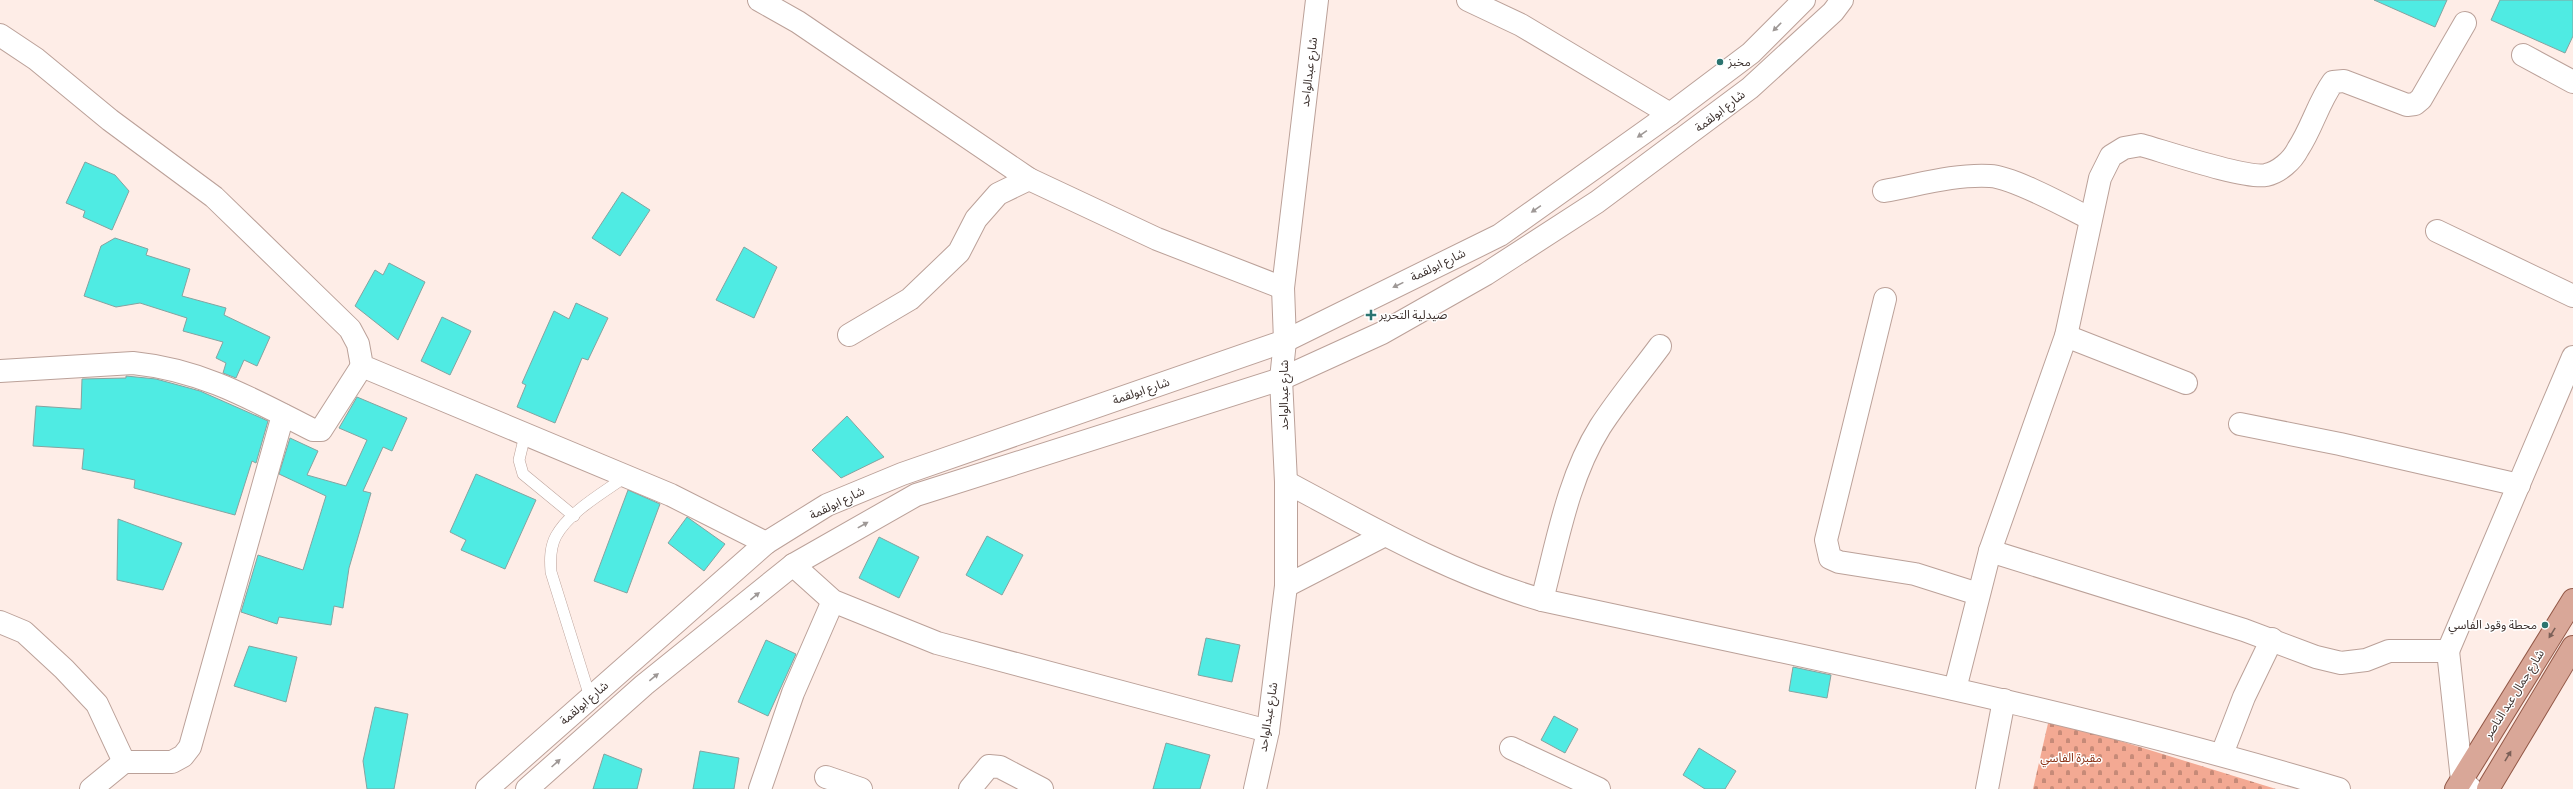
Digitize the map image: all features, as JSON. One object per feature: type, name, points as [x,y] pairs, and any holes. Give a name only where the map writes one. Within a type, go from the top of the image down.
[{"type":"main road","name":"شارع جمال عبد الناصر","points":[[2463,786],[2573,600]]},
{"type":"main road","points":[[2488,789],[2573,647]]},
{"type":"street","name":"شارع عبدالواحد","points":[[1255,789],[1268,731],[1286,586],[1286,482],[1281,379],[1285,341],[1283,288],[1317,0]]},
{"type":"street","points":[[1468,0],[1521,25],[1670,114]]},
{"type":"street","name":"شارع ابولقمة","points":[[487,789],[766,543],[827,505],[902,474],[1285,341],[1500,235],[1670,114],[1751,53],[1804,0]]},
{"type":"street","name":"شارع ابولقمة","points":[[527,789],[644,685],[793,565],[916,496],[1281,379],[1388,329],[1486,274],[1597,202],[1750,88],[1833,12],[1842,0]]},
{"type":"street","points":[[769,2],[1029,179],[1157,239],[1283,288]]},
{"type":"street","points":[[1955,689],[1978,594],[1990,552],[2066,336],[2089,218],[2100,178],[2111,156],[2124,148],[2142,146],[2246,174],[2266,175],[2284,166],[2298,150],[2325,93],[2333,82],[2344,81],[2407,105],[2415,104],[2421,99],[2465,24]]},
{"type":"street","points":[[0,35],[36,59],[110,120],[214,197],[350,330],[358,344],[362,366],[321,430],[313,430],[216,381],[155,365],[133,363],[0,371]]},
{"type":"street","points":[[2523,55],[2573,82]]},
{"type":"street","points":[[1884,191],[1962,177],[1992,176],[2032,191],[2089,218]]},
{"type":"street","points":[[850,335],[910,299],[959,252],[976,219],[998,194],[1029,179]]},
{"type":"street","points":[[2437,231],[2573,296]]},
{"type":"street","points":[[1885,299],[1826,540],[1830,558],[1839,562],[1915,574],[1978,594]]},
{"type":"street","points":[[2066,336],[2186,382]]},
{"type":"street","points":[[1542,600],[1574,483],[1586,456],[1600,428],[1660,346]]},
{"type":"street","points":[[2463,786],[2448,651],[2573,357]]},
{"type":"street","points":[[362,366],[671,496],[766,543]]},
{"type":"street","points":[[91,789],[124,762],[172,762],[183,756],[190,747],[283,415]]},
{"type":"street","points":[[2240,424],[2340,444],[2519,485]]},
{"type":"street","points":[[1286,482],[1385,535],[1506,590],[1542,600],[2004,700],[2222,754],[2339,789]]},
{"type":"street","points":[[1286,586],[1385,535]]},
{"type":"street","points":[[1990,552],[2272,639],[2316,657],[2341,663],[2366,660],[2389,651],[2448,651]]},
{"type":"street","points":[[793,565],[833,601],[937,643],[1268,731]]},
{"type":"street","points":[[760,789],[793,692],[833,601]]},
{"type":"street","points":[[0,622],[24,632],[64,669],[97,704],[124,762]]},
{"type":"street","points":[[2222,754],[2244,697],[2272,639]]},
{"type":"street","points":[[1988,789],[2004,700]]},
{"type":"street","points":[[1511,748],[1599,789]]},
{"type":"street","points":[[970,789],[989,766],[1000,767],[1042,789]]},
{"type":"street","points":[[826,778],[861,789]]},
{"type":"lane","points":[[525,435],[519,460],[523,474],[574,516]]},
{"type":"lane","points":[[590,697],[551,572],[550,554],[556,535],[574,516],[625,477]]},
{"type":"green space","name":"مقبرة الفاسي","points":[[2049,719],[2276,789],[2033,789]]},
{"type":"building","points":[[2374,0],[2447,0],[2435,27]]},
{"type":"building","points":[[2500,0],[2573,0],[2573,36],[2565,53],[2491,20]]},
{"type":"building","points":[[85,162],[115,175],[129,191],[112,230],[83,217],[85,211],[66,203]]},
{"type":"building","points":[[622,192],[650,210],[620,256],[592,238]]},
{"type":"building","points":[[115,238],[148,249],[146,255],[190,269],[182,296],[226,308],[224,315],[270,337],[257,366],[244,360],[236,378],[223,373],[226,363],[216,358],[223,342],[183,331],[187,318],[140,303],[116,307],[84,296],[101,246]]},
{"type":"building","points":[[744,247],[777,267],[754,318],[716,300]]},
{"type":"building","points":[[389,263],[425,282],[398,340],[355,306],[375,270],[383,275]]},
{"type":"building","points":[[576,303],[608,318],[588,360],[582,358],[555,423],[517,407],[526,385],[522,383],[554,311],[569,319]]},
{"type":"building","points":[[442,317],[471,331],[450,375],[421,361]]},
{"type":"building","points":[[126,376],[156,379],[200,391],[268,421],[256,463],[252,461],[235,515],[134,488],[135,480],[82,469],[84,449],[33,446],[36,406],[81,409],[82,379],[126,378]]},
{"type":"building","points":[[357,397],[407,418],[392,451],[383,447],[363,491],[371,493],[349,568],[343,608],[334,606],[331,625],[279,617],[277,624],[241,612],[258,555],[303,570],[326,496],[279,474],[290,438],[318,451],[307,475],[346,486],[367,440],[339,428]]},
{"type":"building","points":[[847,416],[884,457],[841,478],[812,450]]},
{"type":"building","points":[[476,474],[536,500],[505,569],[461,550],[466,540],[450,532]]},
{"type":"building","points":[[628,490],[660,504],[627,593],[594,581]]},
{"type":"building","points":[[687,517],[725,544],[704,571],[668,543]]},
{"type":"building","points":[[118,519],[182,543],[163,590],[117,580]]},
{"type":"building","points":[[987,536],[1023,555],[1002,595],[966,575]]},
{"type":"building","points":[[879,537],[919,557],[899,598],[859,578]]},
{"type":"building","points":[[1206,638],[1240,645],[1232,682],[1198,675]]},
{"type":"building","points":[[766,640],[796,654],[768,716],[738,702]]},
{"type":"building","points":[[249,646],[297,657],[286,702],[234,686]]},
{"type":"building","points":[[1793,667],[1831,675],[1827,698],[1789,691]]},
{"type":"building","points":[[375,707],[408,714],[394,789],[367,789],[363,761]]},
{"type":"building","points":[[1554,716],[1578,729],[1565,753],[1541,740]]},
{"type":"building","points":[[1166,743],[1210,755],[1200,789],[1153,789]]},
{"type":"building","points":[[1699,748],[1736,771],[1725,789],[1705,789],[1683,775]]},
{"type":"building","points":[[700,751],[739,758],[734,789],[693,789]]},
{"type":"building","points":[[604,754],[642,769],[637,789],[593,789]]},
{"type":"place","name":"مخبز","points":[[1720,62]]},
{"type":"place","name":"صيدلية التحرير","points":[[1371,315]]},
{"type":"place","name":"محطة وقود الفاسي","points":[[2545,625]]}]
